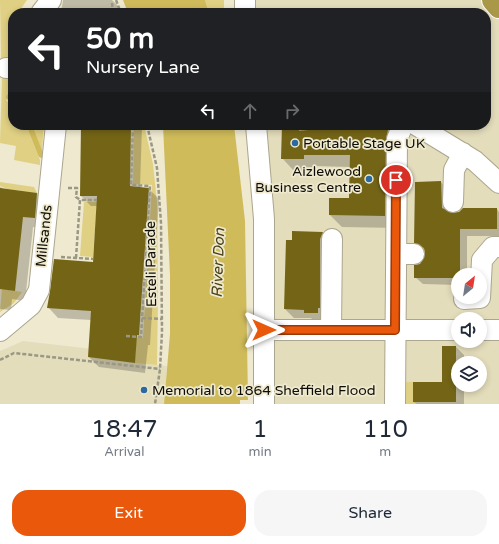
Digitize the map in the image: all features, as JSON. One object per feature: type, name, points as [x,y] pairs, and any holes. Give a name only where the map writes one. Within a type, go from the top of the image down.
[{"type":"highway","points":[[493,0],[499,7]]},
{"type":"street","points":[[45,8],[51,0]]},
{"type":"street","name":"Millsands","points":[[0,331],[31,305],[39,290],[55,130]]},
{"type":"street","points":[[256,130],[264,219],[264,404]]},
{"type":"street","points":[[424,130],[463,153],[484,168],[499,183]]},
{"type":"street","points":[[395,141],[405,254],[395,330],[395,404]]},
{"type":"street","points":[[453,202],[454,170],[463,153]]},
{"type":"street","points":[[331,330],[332,239]]},
{"type":"street","points":[[482,268],[482,260],[493,247],[499,247]]},
{"type":"street","points":[[264,330],[451,330]]},
{"type":"street","points":[[487,330],[499,330]]},
{"type":"path","points":[[112,3],[112,8]]},
{"type":"path","points":[[126,336],[141,337],[150,186],[132,185],[132,130]]},
{"type":"path","name":"Esteli Parade","points":[[148,130],[157,168],[160,195],[162,319],[160,369],[155,404]]},
{"type":"path","points":[[64,187],[77,188],[76,197],[80,200],[97,200]]},
{"type":"path","points":[[76,258],[80,200]]},
{"type":"path","points":[[55,257],[93,259]]},
{"type":"path","points":[[142,318],[162,319]]},
{"type":"path","points":[[0,360],[14,353],[160,369]]},
{"type":"shaded area","points":[[0,0],[27,0],[21,8],[8,8],[8,60],[1,60]]},
{"type":"shaded area","points":[[205,0],[224,0],[224,8],[207,8]]},
{"type":"shaded area","points":[[245,0],[493,0],[499,7],[499,404],[264,404],[256,130],[491,130],[491,8],[245,8]]},
{"type":"shaded area","points":[[8,75],[8,98],[6,100],[8,102],[8,130],[28,130],[40,160],[40,165],[14,160],[16,146],[0,143],[2,76]]},
{"type":"shaded area","points":[[33,130],[44,130],[42,150]]},
{"type":"shaded area","points":[[134,130],[145,130],[153,164],[157,202],[157,365],[135,363],[136,338],[143,338],[152,185],[133,184]]},
{"type":"shaded area","points":[[0,182],[34,187],[37,193],[7,189],[0,186]]},
{"type":"shaded area","points":[[84,202],[97,202],[93,257],[80,256]]},
{"type":"shaded area","points":[[2,289],[22,292],[14,303],[0,312]]},
{"type":"shaded area","points":[[23,341],[136,354],[135,363],[167,366],[164,404],[0,404],[0,351]]},
{"type":"shaded area","points":[[403,382],[413,382],[413,402],[415,402],[415,404],[403,404]]},
{"type":"water","points":[[123,0],[205,0],[207,8],[126,8]]},
{"type":"water","name":"River Don","points":[[163,130],[235,130],[245,221],[248,400],[240,400],[240,404],[164,404],[170,334],[170,275]]},
{"type":"building","points":[[81,130],[131,130],[130,186],[149,188],[139,335],[137,335],[135,363],[88,357],[91,311],[47,308],[54,259],[93,262],[97,196],[80,196]]},
{"type":"building","name":"Aizlewood Business Centre","points":[[282,130],[388,130],[386,139],[385,216],[329,215],[329,198],[349,198],[350,155],[304,155],[304,159],[281,159]]},
{"type":"building","points":[[441,181],[442,208],[453,213],[459,212],[463,208],[497,208],[497,229],[460,229],[460,268],[451,268],[451,278],[414,278],[414,265],[420,264],[425,254],[424,248],[414,243],[415,182]]},
{"type":"building","points":[[0,188],[37,193],[35,218],[23,217],[15,291],[0,289]]},
{"type":"building","points":[[292,231],[323,232],[320,239],[320,308],[318,308],[318,313],[304,313],[304,310],[284,309],[286,240],[292,240]]},
{"type":"building","points":[[442,346],[451,346],[451,348],[456,348],[456,356],[451,356],[451,392],[456,392],[456,402],[413,402],[413,382],[442,382]]},
{"type":"waterway","points":[[31,130],[41,155]]},
{"type":"place","name":"Portable Stage UK","points":[[295,143]]},
{"type":"place","name":"Aizlewood Business Centre","points":[[369,179]]},
{"type":"place","name":"Memorial to 1864 Sheffield Flood","points":[[144,390]]},
{"type":"route","points":[[264,330],[395,330],[396,180]]}]
